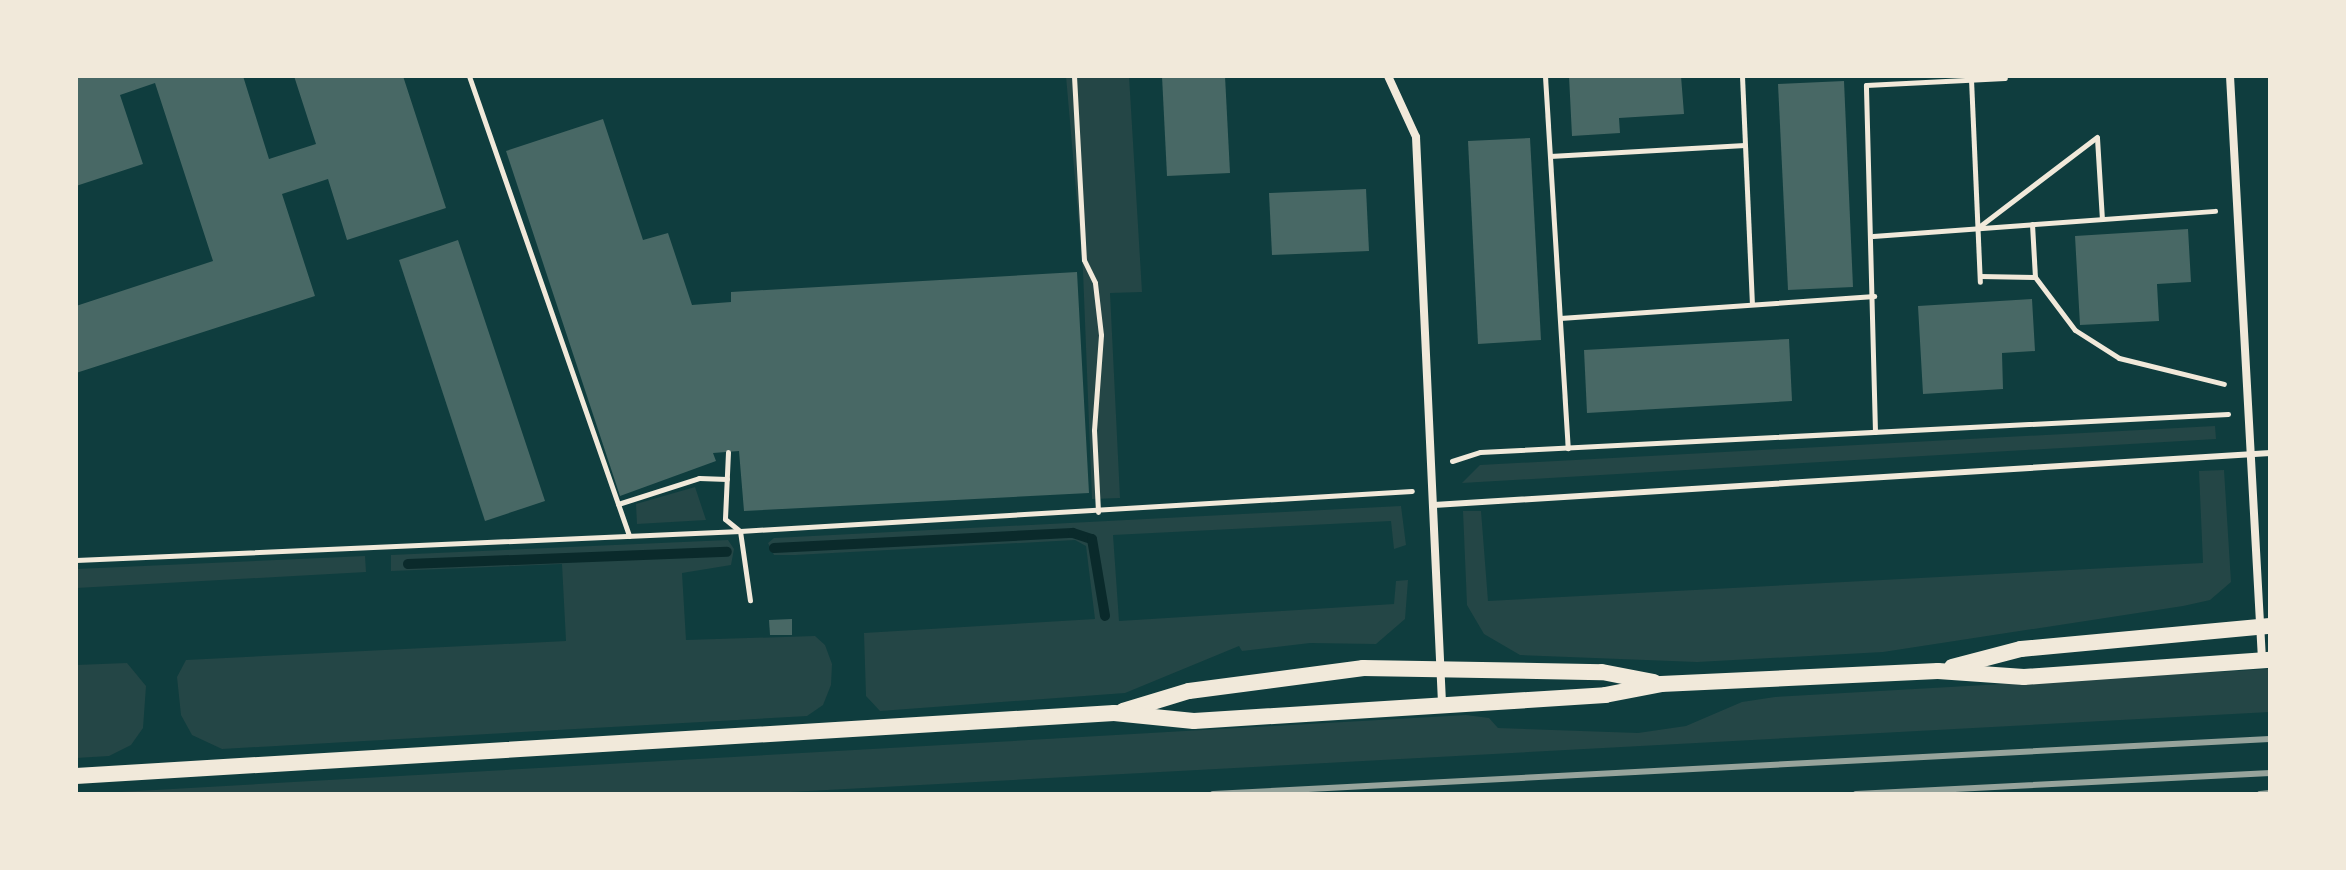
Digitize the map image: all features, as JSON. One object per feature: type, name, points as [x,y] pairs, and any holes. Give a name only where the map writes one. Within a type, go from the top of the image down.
[{"type":"main road","points":[[1938,671],[2021,649],[2265,626]]},
{"type":"main road","points":[[76,776],[1114,713],[1194,721],[1605,695],[1661,684],[1938,671],[2024,677],[2266,661]]},
{"type":"main road","points":[[1114,713],[1189,691],[1363,668],[1602,672],[1661,684]]},
{"type":"street","points":[[1388,76],[1416,137],[1442,703]]},
{"type":"street","points":[[2230,76],[2266,661]]},
{"type":"lane","points":[[1434,505],[2270,453]]},
{"type":"path","points":[[469,76],[629,536]]},
{"type":"path","points":[[1074,76],[1084,260],[1095,283],[1101,335],[1094,430],[1098,512]]},
{"type":"path","points":[[1545,76],[1568,448]]},
{"type":"path","points":[[1742,76],[1752,304]]},
{"type":"path","points":[[1971,78],[1980,279],[2035,277]]},
{"type":"path","points":[[1875,432],[1873,236],[1866,85],[2005,78]]},
{"type":"path","points":[[1979,228],[2097,137],[2102,219]]},
{"type":"path","points":[[1550,156],[1745,145]]},
{"type":"path","points":[[1873,236],[2215,211]]},
{"type":"path","points":[[2032,224],[2035,277],[2075,330],[2119,358],[2224,384]]},
{"type":"path","points":[[1560,318],[1874,296]]},
{"type":"path","points":[[1457,458],[1568,448],[2226,414]]},
{"type":"path","points":[[728,452],[725,519],[740,531],[750,600]]},
{"type":"path","points":[[618,504],[699,478],[727,479]]},
{"type":"path","points":[[76,560],[740,531],[1407,494]]},
{"type":"shaded area","points":[[1066,76],[1129,76],[1142,292],[1110,293],[1120,498],[1092,499],[1083,271]]},
{"type":"shaded area","points":[[2215,426],[2216,439],[1462,483],[1480,465]]},
{"type":"shaded area","points":[[2224,470],[2231,582],[2210,600],[2183,606],[1883,652],[1697,662],[1520,655],[1484,634],[1467,605],[1463,511],[1481,511],[1488,601],[2203,563],[2199,471]]},
{"type":"shaded area","points":[[695,487],[706,520],[637,524],[636,504]]},
{"type":"shaded area","points":[[1401,506],[1406,545],[1394,549],[1391,521],[1113,535],[1119,621],[1394,604],[1396,581],[1408,580],[1405,619],[1376,644],[1310,643],[1242,651],[1239,646],[1125,693],[880,711],[866,696],[864,633],[1095,619],[1086,546],[1075,540],[774,555],[768,543],[774,538]]},
{"type":"shaded area","points":[[728,540],[734,549],[731,565],[682,573],[686,640],[815,636],[825,645],[832,664],[831,685],[823,705],[807,716],[222,749],[192,735],[181,715],[177,677],[186,660],[566,641],[562,564],[391,571],[391,555]]},
{"type":"shaded area","points":[[365,556],[366,572],[76,588],[76,569]]},
{"type":"shaded area","points":[[127,663],[146,686],[143,728],[131,745],[109,756],[76,758],[76,665]]},
{"type":"shaded area","points":[[2270,669],[2270,712],[752,794],[85,794],[1466,715],[1489,718],[1498,728],[1638,733],[1686,726],[1742,702],[1775,697]]},
{"type":"building","points":[[76,76],[243,76],[269,159],[316,144],[294,76],[403,76],[446,208],[347,240],[328,179],[282,194],[315,296],[76,373],[76,306],[213,261],[155,83],[120,95],[143,164],[76,186]]},
{"type":"building","points":[[1162,76],[1225,76],[1230,173],[1167,176]]},
{"type":"building","points":[[1569,76],[1681,76],[1684,114],[1619,118],[1620,133],[1572,136]]},
{"type":"building","points":[[1844,81],[1853,287],[1788,290],[1778,84]]},
{"type":"building","points":[[603,119],[643,240],[668,233],[692,305],[731,302],[731,292],[1077,272],[1089,493],[744,511],[739,451],[713,453],[716,461],[620,496],[506,151]]},
{"type":"building","points":[[1530,138],[1541,340],[1478,344],[1468,141]]},
{"type":"building","points":[[1366,189],[1369,251],[1272,255],[1269,193]]},
{"type":"building","points":[[2188,229],[2191,282],[2157,284],[2159,321],[2080,325],[2075,236]]},
{"type":"building","points":[[458,240],[545,501],[485,521],[399,260]]},
{"type":"building","points":[[2032,299],[2035,351],[2002,353],[2003,389],[1923,394],[1918,306]]},
{"type":"building","points":[[1789,339],[1792,401],[1587,413],[1584,350]]},
{"type":"building","points":[[792,619],[792,635],[770,635],[769,620]]},
{"type":"waterway","points":[[774,548],[1073,533],[1092,539],[1105,616]]},
{"type":"waterway","points":[[408,564],[727,552]]},
{"type":"railway","points":[[1213,794],[2270,739]]},
{"type":"railway","points":[[1856,794],[2270,773]]},
{"type":"railway","points":[[2260,794],[2270,793]]}]
